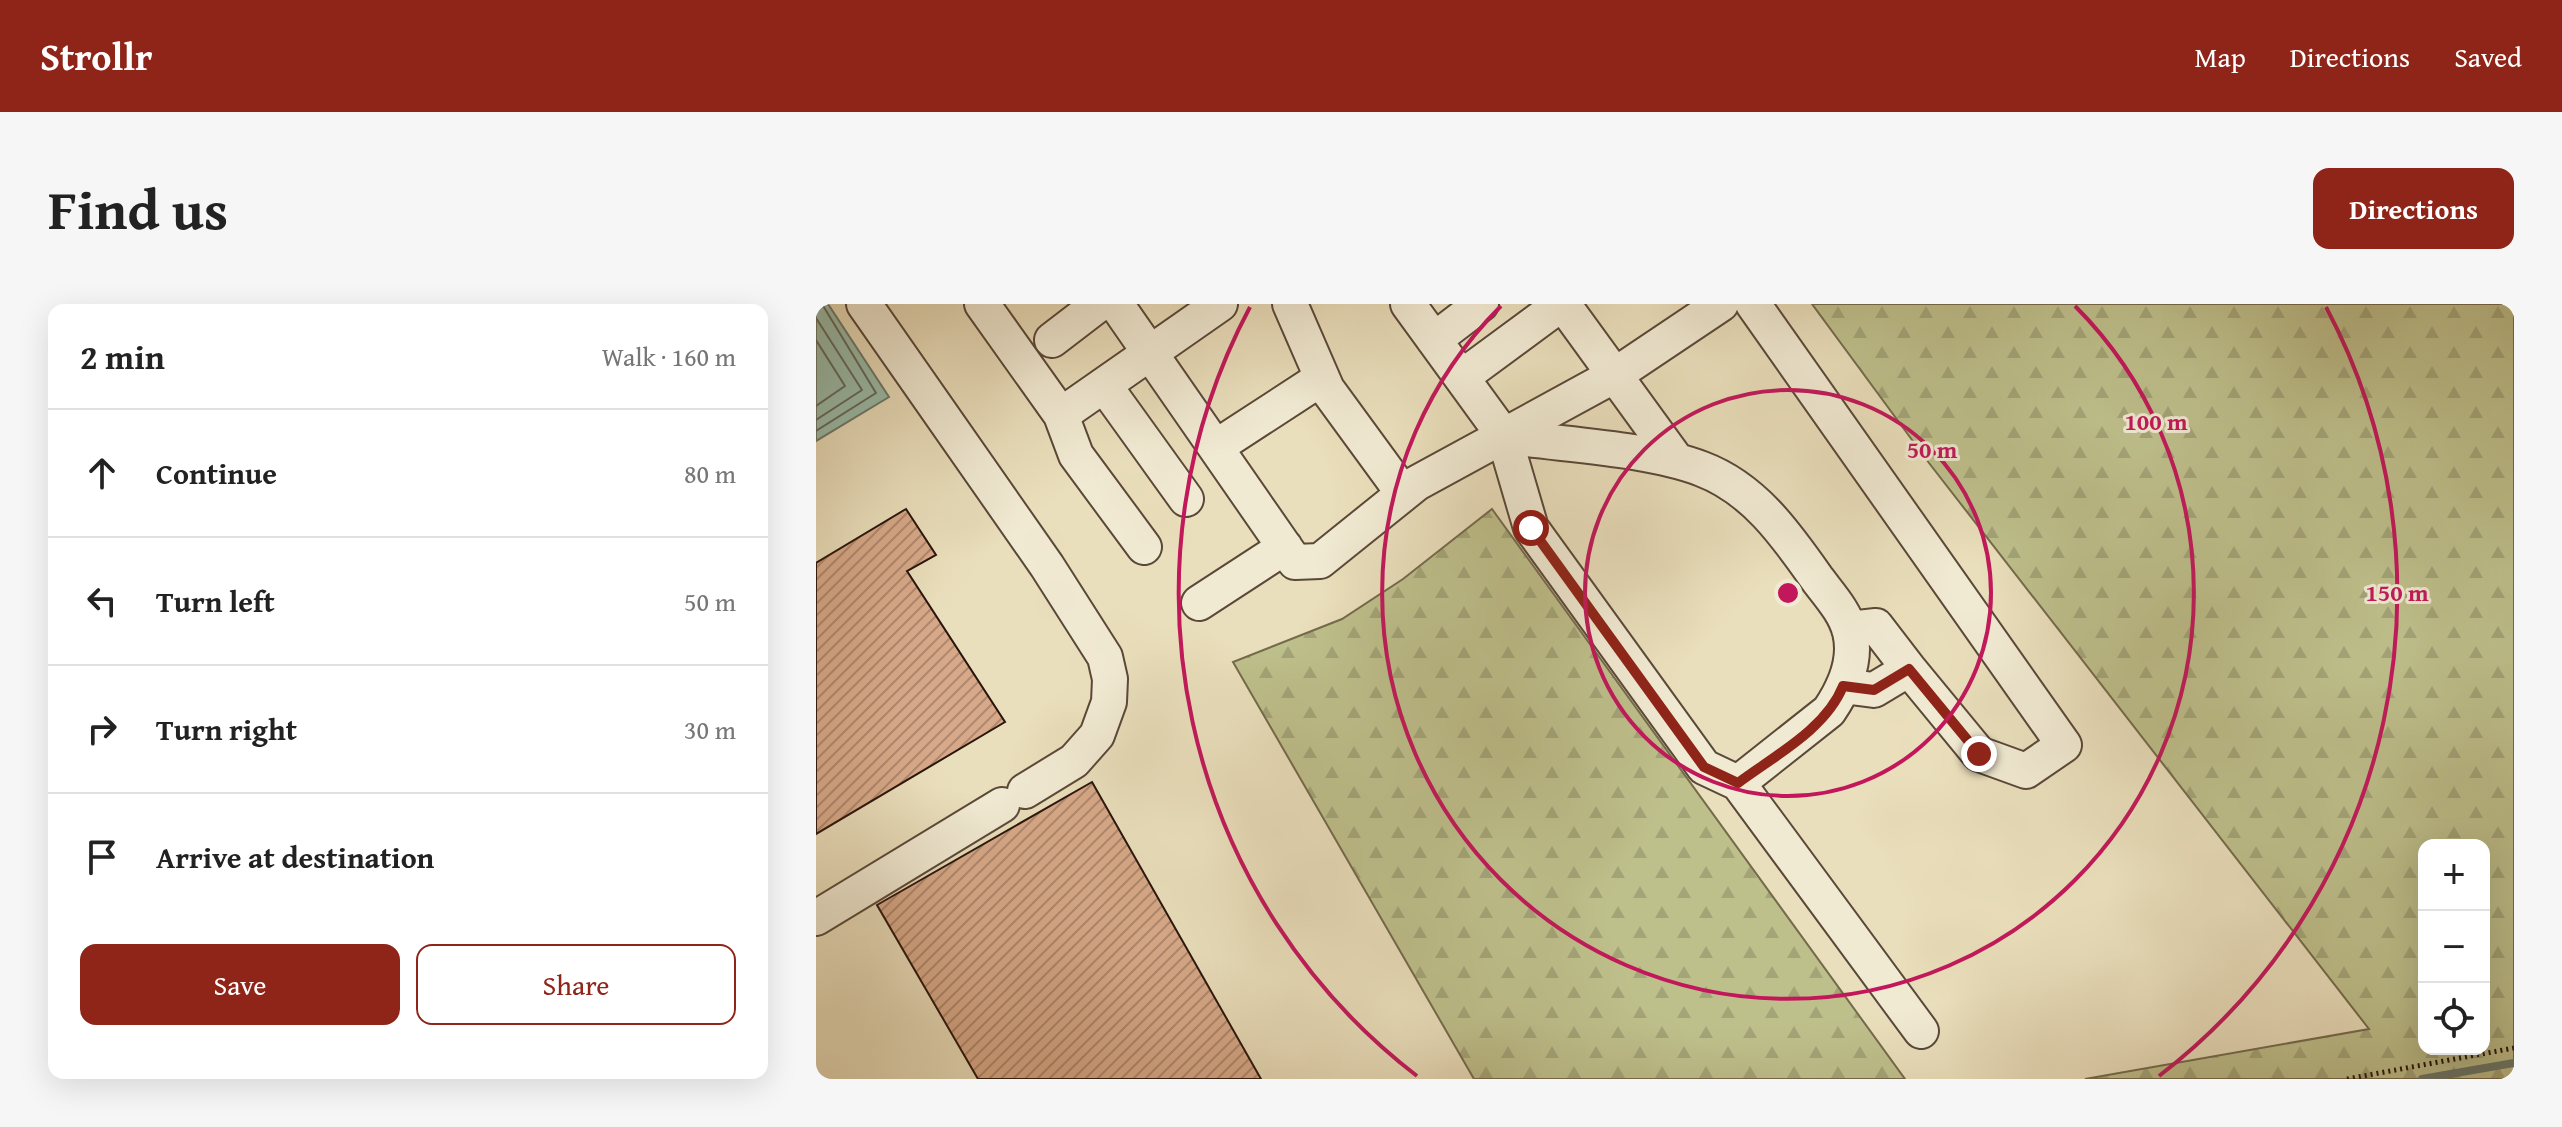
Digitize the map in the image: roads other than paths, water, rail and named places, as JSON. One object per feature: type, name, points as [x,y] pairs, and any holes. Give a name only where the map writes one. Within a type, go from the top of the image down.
[{"type":"lane","points":[[816,918],[1074,761],[1097,735],[1106,714],[1110,691],[1105,657],[1055,577],[864,304]]},
{"type":"lane","points":[[1052,340],[1099,304]]},
{"type":"lane","points":[[1116,304],[1295,562],[1320,561],[1403,493],[1615,375],[1721,304]]},
{"type":"lane","points":[[1061,415],[1220,304]]},
{"type":"lane","points":[[1290,304],[1322,378],[1403,493]]},
{"type":"lane","points":[[1408,304],[1504,436],[1531,528],[1704,767],[1738,783],[1921,1031]]},
{"type":"lane","points":[[1434,340],[1481,304]]},
{"type":"lane","points":[[1462,377],[1562,304],[1677,461]]},
{"type":"lane","points":[[1753,304],[2064,745],[2026,771],[1979,754],[1876,626],[1849,629]]},
{"type":"lane","points":[[992,308],[1061,415],[1076,455],[1144,547]]},
{"type":"lane","points":[[1216,447],[1322,378]]},
{"type":"lane","points":[[1104,385],[1186,499]]},
{"type":"lane","points":[[1504,436],[1677,461],[1723,479],[1761,507],[1790,540],[1841,612],[1849,629],[1851,661],[1834,704],[1817,724],[1738,783]]},
{"type":"lane","points":[[1199,603],[1285,547]]},
{"type":"lane","points":[[1843,686],[1874,690],[1909,669]]},
{"type":"water","points":[[816,304],[828,304],[889,397],[816,441]]},
{"type":"waterway","points":[[2422,1079],[2514,1063]]}]
